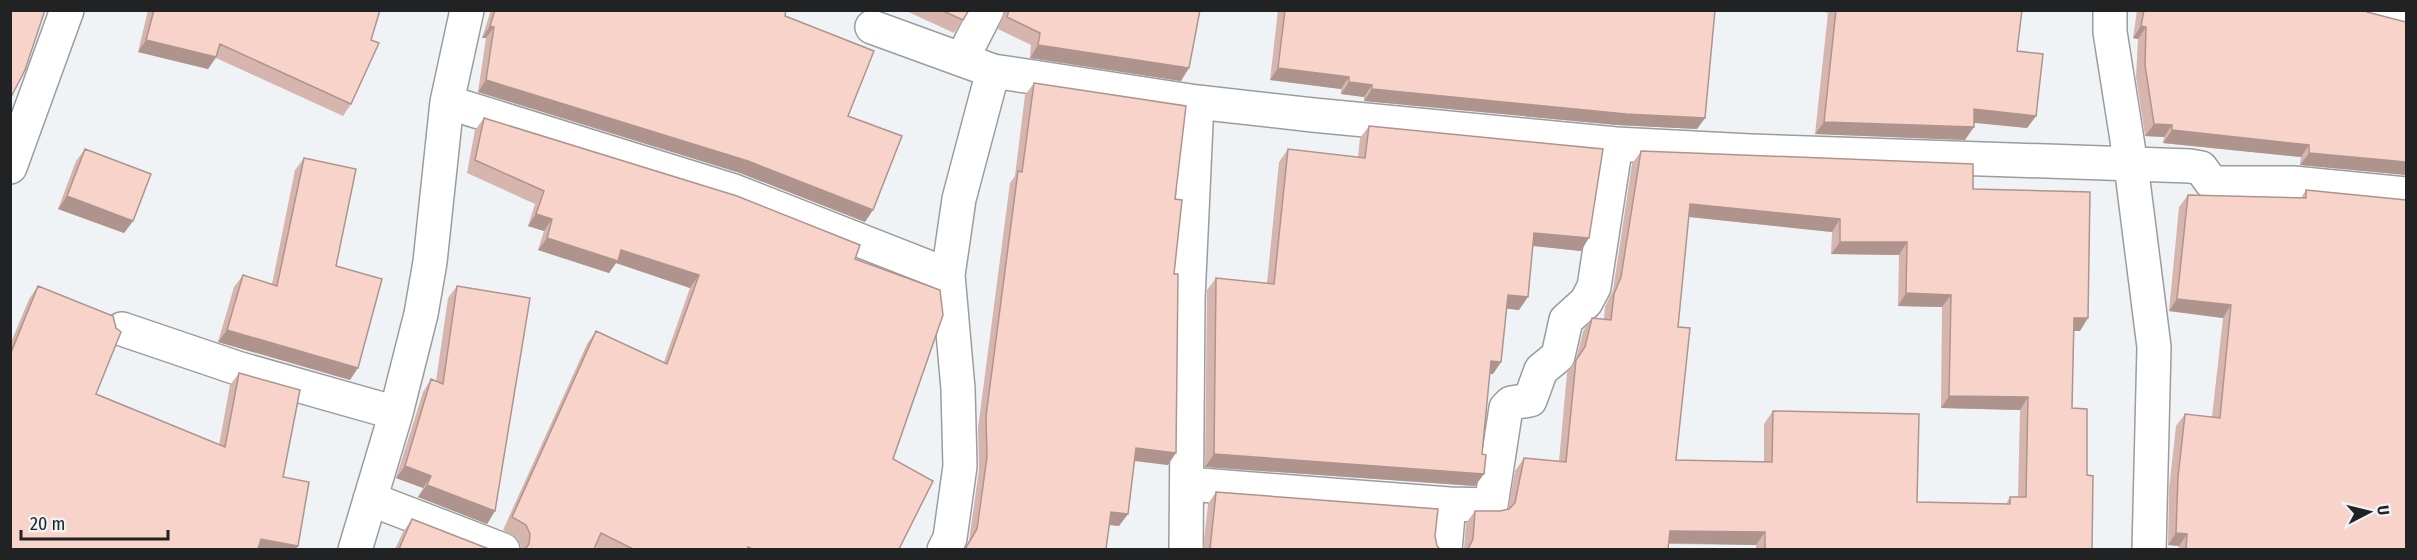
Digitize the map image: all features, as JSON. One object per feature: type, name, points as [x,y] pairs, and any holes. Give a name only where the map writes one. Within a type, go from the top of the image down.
[{"type":"street","points":[[10,167],[67,10]]},
{"type":"street","points":[[355,549],[396,413],[421,314],[430,262],[447,102],[467,10]]},
{"type":"street","points":[[962,59],[987,10]]},
{"type":"street","points":[[2110,10],[2110,32],[2131,165],[2154,347],[2149,549]]},
{"type":"street","points":[[2370,10],[2406,17]]},
{"type":"street","points":[[872,27],[993,71],[1197,102],[1495,134],[1616,144],[2197,167],[2216,183],[2294,183],[2406,194]]},
{"type":"street","points":[[944,549],[950,538],[960,466],[958,389],[948,275],[959,199],[993,71]]},
{"type":"street","points":[[447,102],[734,192],[948,275]]},
{"type":"street","points":[[1186,549],[1188,299],[1197,102]]},
{"type":"street","points":[[1188,484],[1449,504],[1491,505],[1494,500],[1506,408],[1511,403],[1525,402],[1534,395],[1541,369],[1558,356],[1566,320],[1591,295],[1616,144]]},
{"type":"street","points":[[122,329],[237,368],[396,413]]},
{"type":"street","points":[[370,499],[503,549]]},
{"type":"street","points":[[1445,549],[1449,504]]},
{"type":"building","points":[[10,10],[45,10],[25,70],[10,99]]},
{"type":"building","points":[[154,10],[380,10],[371,40],[379,43],[351,104],[220,44],[216,57],[146,40]]},
{"type":"building","points":[[495,10],[786,10],[785,16],[874,51],[848,116],[902,136],[873,210],[748,161],[486,80],[494,27],[490,26]]},
{"type":"building","points":[[941,10],[969,10],[963,20]]},
{"type":"building","points":[[1009,10],[1200,10],[1189,68],[1038,45],[1040,33],[1007,17]]},
{"type":"building","points":[[1285,10],[1715,10],[1705,118],[1626,114],[1372,89],[1372,85],[1349,82],[1349,77],[1278,68]]},
{"type":"building","points":[[1836,10],[2022,10],[2017,51],[2043,54],[2036,116],[1974,109],[1974,127],[1824,122]]},
{"type":"building","points":[[2144,10],[2365,10],[2406,22],[2406,162],[2309,153],[2309,145],[2172,130],[2172,125],[2154,124],[2145,65],[2146,27],[2141,26]]},
{"type":"building","points":[[1034,83],[1186,106],[1175,199],[1182,200],[1174,274],[1178,274],[1176,453],[1136,448],[1128,514],[1111,512],[1106,549],[965,549],[977,529],[987,457],[986,416],[1018,171],[1022,172]]},
{"type":"building","points":[[484,118],[737,196],[860,245],[855,259],[940,290],[943,315],[893,459],[933,481],[899,549],[752,549],[748,547],[747,549],[633,549],[601,533],[594,549],[525,549],[529,544],[530,534],[526,525],[512,517],[596,331],[667,364],[699,275],[621,250],[618,261],[547,238],[552,219],[536,214],[544,191],[475,160]]},
{"type":"building","points":[[1369,126],[1603,149],[1589,238],[1534,233],[1528,297],[1508,295],[1501,362],[1491,361],[1482,454],[1486,455],[1484,474],[1214,454],[1216,278],[1274,284],[1288,149],[1365,158]]},
{"type":"building","points":[[85,149],[151,174],[133,221],[67,196]]},
{"type":"building","points":[[1641,151],[1973,164],[1973,189],[2090,192],[2088,318],[2074,318],[2072,408],[2087,409],[2087,475],[2093,476],[2092,549],[1765,549],[1765,532],[1670,531],[1668,549],[1468,549],[1473,539],[1475,511],[1500,511],[1509,509],[1515,503],[1524,458],[1566,462],[1576,360],[1585,347],[1592,318],[1611,320],[1614,294],[1621,277]],"holes":[[[1690,204],[1840,219],[1840,242],[1907,242],[1906,293],[1951,295],[1949,396],[2028,397],[2026,497],[2010,497],[2010,504],[1917,502],[1919,414],[1773,411],[1772,462],[1676,460],[1690,328],[1678,327]]]},
{"type":"building","points":[[304,158],[356,169],[336,266],[382,279],[358,368],[227,330],[243,275],[277,286]]},
{"type":"building","points":[[2306,190],[2406,200],[2406,549],[2186,549],[2187,534],[2176,533],[2178,477],[2185,414],[2220,418],[2231,305],[2177,299],[2188,195],[2306,198]]},
{"type":"building","points":[[38,286],[113,316],[116,328],[121,332],[96,394],[225,447],[239,373],[300,390],[283,477],[309,482],[298,546],[261,539],[258,549],[10,549],[10,355]]},
{"type":"building","points":[[457,286],[530,298],[495,511],[427,485],[431,476],[405,466],[431,379],[443,384]]},
{"type":"building","points":[[1216,492],[1438,509],[1435,536],[1440,549],[1210,549]]},
{"type":"building","points":[[412,519],[489,549],[399,549]]}]
